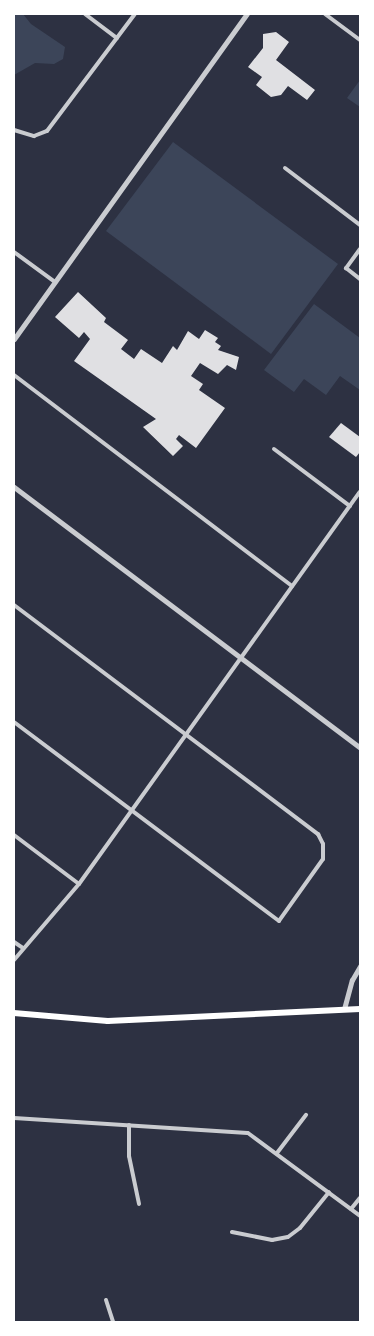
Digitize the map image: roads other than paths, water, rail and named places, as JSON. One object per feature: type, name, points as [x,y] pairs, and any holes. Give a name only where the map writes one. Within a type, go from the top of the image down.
[{"type":"main road","points":[[14,1013],[108,1021],[360,1009]]},
{"type":"street","points":[[85,14],[117,38]]},
{"type":"street","points":[[14,130],[34,136],[44,134],[135,14]]},
{"type":"street","points":[[14,339],[247,14]]},
{"type":"street","points":[[325,14],[360,40]]},
{"type":"street","points":[[285,168],[360,225]]},
{"type":"street","points":[[360,249],[346,268],[360,279]]},
{"type":"street","points":[[14,252],[55,282]]},
{"type":"street","points":[[14,376],[292,586]]},
{"type":"street","points":[[274,449],[350,506]]},
{"type":"street","points":[[14,487],[360,748]]},
{"type":"street","points":[[14,960],[79,884],[185,734],[360,492]]},
{"type":"street","points":[[14,605],[185,734],[322,841],[323,859],[279,921],[14,722]]},
{"type":"street","points":[[14,835],[79,884]]},
{"type":"street","points":[[14,942],[23,948]]},
{"type":"street","points":[[344,1009],[352,980],[360,966]]},
{"type":"street","points":[[277,1153],[306,1115]]},
{"type":"street","points":[[14,1118],[240,1132],[255,1137],[360,1216]]},
{"type":"street","points":[[130,1125],[129,1156],[139,1204]]},
{"type":"street","points":[[232,1232],[272,1240],[288,1237],[300,1228],[329,1192]]},
{"type":"street","points":[[351,1210],[360,1198]]},
{"type":"street","points":[[106,1300],[113,1322]]}]
